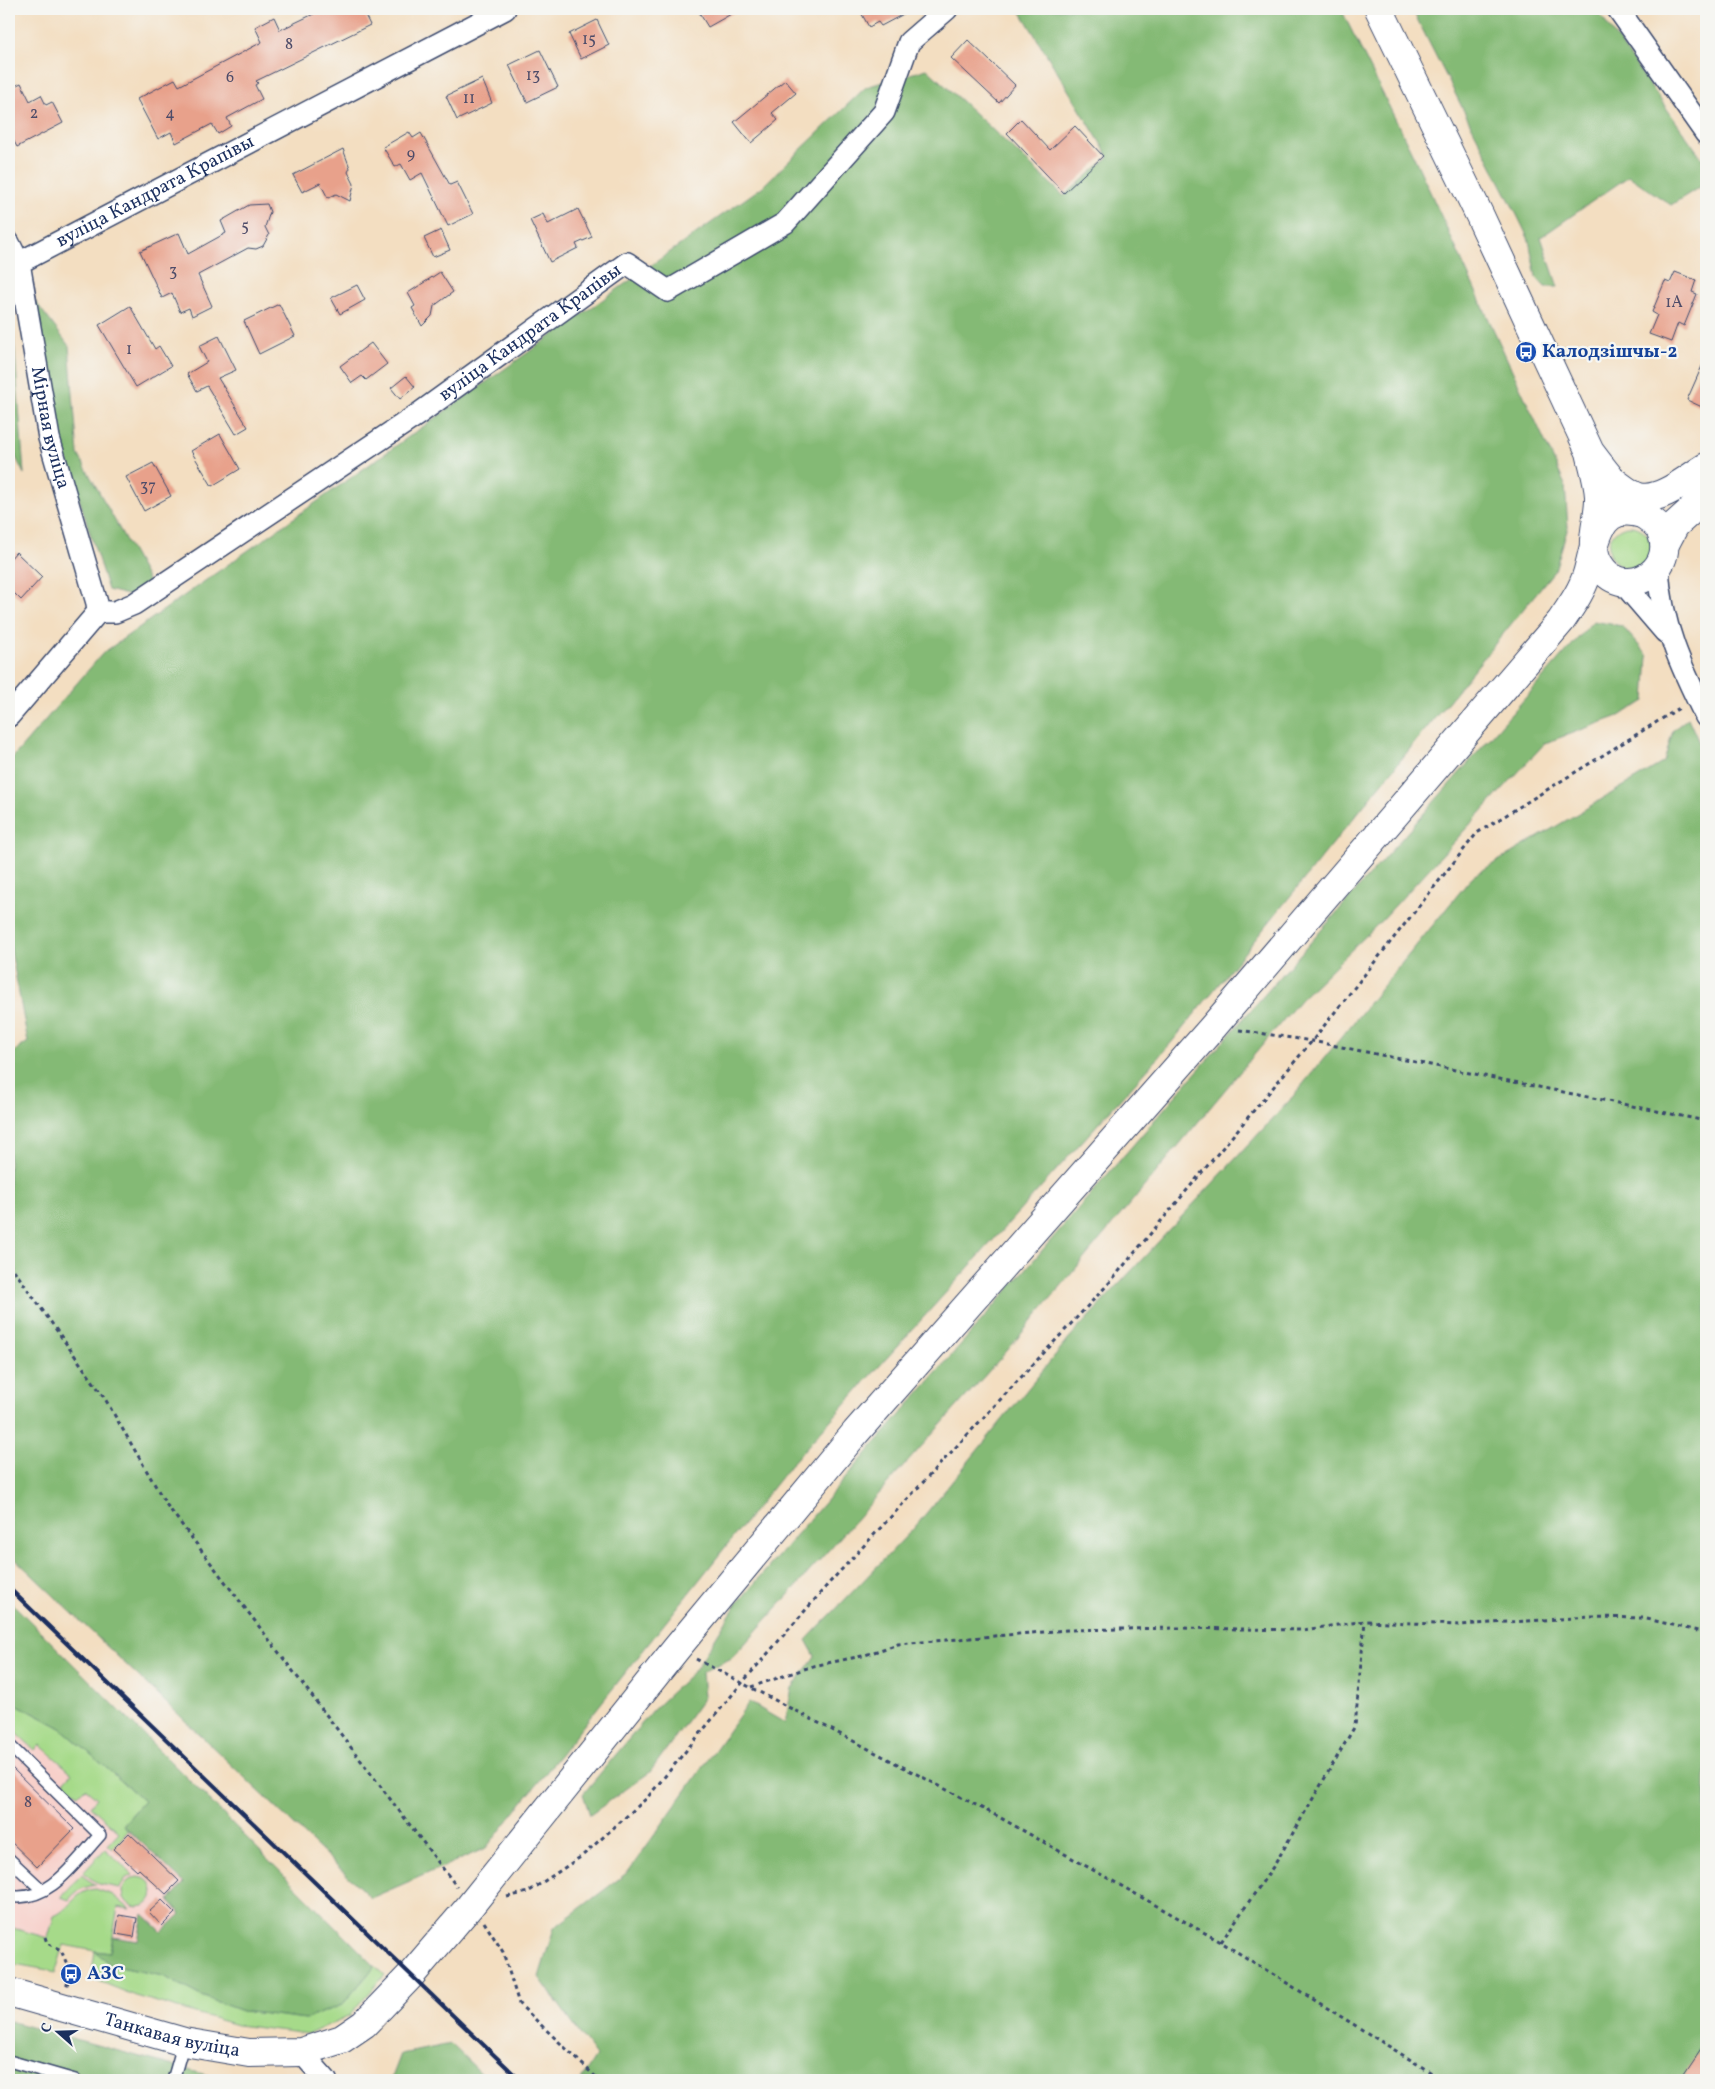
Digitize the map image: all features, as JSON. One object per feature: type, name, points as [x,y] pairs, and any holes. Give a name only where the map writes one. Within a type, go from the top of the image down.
[{"type":"main road","points":[[1379,9],[1480,216],[1590,452],[1599,497],[1594,544],[1598,563],[1605,573],[1622,582]]},
{"type":"main road","points":[[1590,452],[1642,514]]},
{"type":"main road","points":[[1616,483],[1632,494],[1650,497],[1661,494],[1706,467]]},
{"type":"main road","points":[[1642,514],[1664,504],[1706,475]]},
{"type":"main road","points":[[1561,621],[1593,596],[1622,582],[1644,580],[1662,556],[1675,525],[1706,497]]},
{"type":"main road","points":[[1561,621],[1576,598],[1587,575],[1598,530],[1607,519],[1626,511],[1642,514],[1654,520],[1662,531],[1662,556]]},
{"type":"main road","name":"Танкавая вуліца","points":[[9,1992],[184,2042],[249,2053],[301,2052],[342,2039],[364,2024],[412,1975],[470,1906],[676,1649],[856,1432],[1213,1026],[1561,621]]},
{"type":"street","name":"вуліца Кандрата Крапівы","points":[[14,266],[505,9]]},
{"type":"street","name":"вуліца Кандрата Крапівы","points":[[98,612],[115,612],[134,604],[417,415],[627,263],[668,292],[785,223],[884,112],[909,42],[947,9]]},
{"type":"street","points":[[1618,9],[1706,134]]},
{"type":"street","name":"Мірная вуліца","points":[[9,243],[49,438],[98,612]]},
{"type":"street","points":[[1662,556],[1660,597],[1670,638],[1706,717]]},
{"type":"street","points":[[1622,582],[1670,638]]},
{"type":"street","points":[[9,716],[98,612]]},
{"type":"street","points":[[301,2052],[326,2080]]},
{"type":"lane","points":[[9,1745],[100,1836],[53,1887],[19,1898],[9,1896]]},
{"type":"lane","points":[[9,1859],[42,1890]]},
{"type":"lane","points":[[173,2080],[184,2042]]},
{"type":"lane","points":[[9,2060],[75,2080]]},
{"type":"path","points":[[470,1906],[528,1892],[582,1856],[647,1798],[742,1683],[830,1582],[1110,1282],[1312,1041],[1477,833],[1696,697]]},
{"type":"path","points":[[1213,1026],[1312,1041],[1706,1121]]},
{"type":"path","points":[[9,1263],[104,1397],[166,1504],[470,1906],[489,1928],[504,1952],[519,2004],[598,2080]]},
{"type":"path","points":[[751,1687],[813,1666],[862,1656],[898,1644],[1076,1630],[1178,1628],[1303,1630],[1365,1621],[1459,1625],[1576,1617],[1643,1618],[1706,1633]]},
{"type":"path","points":[[1222,1942],[1275,1864],[1355,1726],[1365,1621]]},
{"type":"path","points":[[676,1649],[999,1817],[1222,1942],[1443,2080]]},
{"type":"path","points":[[45,1937],[47,1944],[61,1950],[71,1974]]},
{"type":"shaded area","points":[[9,1700],[185,1839],[189,1899],[163,1976],[95,1951],[9,1932]]},
{"type":"green space","points":[[1019,9],[1341,9],[1414,157],[1565,485],[1568,527],[1555,570],[1171,1043],[793,1462],[486,1848],[371,1898],[9,1553],[9,1055],[28,1042],[9,940],[9,762],[103,653],[762,187],[866,87],[927,69],[1064,196],[1109,157]]},
{"type":"green space","points":[[1412,9],[1596,9],[1706,164],[1706,183],[1671,205],[1629,176],[1541,237],[1558,287],[1545,287],[1536,277],[1529,240],[1519,219]]},
{"type":"green space","points":[[10,284],[24,474],[9,443]]},
{"type":"green space","points":[[35,301],[69,346],[78,454],[150,584],[131,596],[108,590],[55,422]]},
{"type":"green space","points":[[1634,526],[1642,529],[1648,535],[1651,547],[1648,559],[1642,565],[1626,568],[1618,565],[1612,559],[1609,543],[1612,535],[1618,529]]},
{"type":"green space","points":[[1593,621],[1622,626],[1648,656],[1645,701],[1619,716],[1545,743],[1380,922],[1300,1000],[1006,1352],[732,1658],[702,1672],[704,1697],[650,1772],[590,1815],[583,1794],[654,1709],[695,1670],[736,1605],[1171,1101]]},
{"type":"green space","points":[[1688,718],[1706,758],[1706,2080],[581,2080],[596,2056],[539,1977],[554,1928],[628,1872],[749,1702],[785,1723],[792,1688],[815,1656],[806,1640],[915,1527],[1070,1337],[1290,1100],[1473,876],[1664,762],[1673,730]]},
{"type":"green space","points":[[9,1600],[375,1966],[342,2005],[306,2019],[242,2011],[201,1996],[163,1976],[111,1965],[95,1951],[110,1953],[113,1937],[138,1941],[143,1914],[162,1932],[181,1914],[169,1900],[184,1883],[123,1825],[144,1801],[61,1728],[9,1700]]},
{"type":"green space","points":[[9,1700],[61,1728],[144,1801],[123,1825],[128,1831],[112,1849],[107,1845],[119,1832],[90,1806],[97,1798],[85,1788],[78,1795],[63,1783],[72,1773],[40,1745],[35,1750],[9,1726]]},
{"type":"green space","points":[[105,1849],[133,1875],[126,1878],[120,1888],[99,1884],[83,1873]]},
{"type":"green space","points":[[81,1875],[96,1885],[81,1890],[69,1900],[61,1897]]},
{"type":"green space","points":[[138,1877],[144,1878],[152,1886],[152,1898],[144,1906],[138,1907],[132,1906],[124,1898],[123,1892],[124,1886],[132,1878]]},
{"type":"green space","points":[[96,1889],[113,1895],[130,1909],[118,1907],[110,1953],[96,1951],[111,1965],[163,1976],[201,1996],[242,2011],[306,2019],[342,2005],[375,1966],[385,1975],[350,2015],[309,2034],[237,2025],[136,1996],[91,1978],[95,1951],[64,1945],[55,1974],[48,1970],[9,1963],[9,1927],[48,1938],[54,1916],[65,1909],[78,1896],[89,1890]]},
{"type":"green space","points":[[9,2021],[225,2080],[9,2080]]},
{"type":"green space","points":[[451,2044],[488,2080],[391,2080],[401,2054]]},
{"type":"building","points":[[324,9],[362,9],[370,25],[256,81],[258,83],[255,85],[262,99],[227,118],[231,126],[218,134],[212,124],[176,143],[171,132],[158,139],[137,99],[175,79],[179,86],[262,42],[255,27],[274,17],[280,30]]},
{"type":"building","points":[[697,9],[740,9],[708,27]]},
{"type":"building","points":[[859,9],[913,9],[881,26],[878,22],[869,27]]},
{"type":"building","points":[[597,20],[609,45],[581,59],[569,34]]},
{"type":"building","points":[[968,40],[1015,85],[999,103],[951,58]]},
{"type":"building","points":[[540,50],[558,87],[527,102],[509,65]]},
{"type":"building","points":[[482,79],[492,103],[457,120],[446,96]]},
{"type":"building","points":[[785,80],[796,93],[772,113],[778,120],[751,143],[734,122]]},
{"type":"building","points":[[21,83],[30,101],[41,95],[46,105],[52,102],[63,123],[17,147],[9,132],[9,89]]},
{"type":"building","points":[[1021,119],[1050,150],[1075,126],[1103,156],[1064,193],[1007,133]]},
{"type":"building","points":[[409,132],[413,138],[421,133],[450,185],[457,182],[473,214],[448,226],[422,173],[410,180],[401,164],[395,167],[383,147]]},
{"type":"building","points":[[343,149],[350,168],[348,172],[354,184],[350,201],[336,194],[328,198],[320,183],[302,192],[293,175]]},
{"type":"building","points":[[267,204],[270,212],[265,227],[269,235],[263,246],[256,249],[248,248],[198,275],[212,306],[192,316],[189,308],[180,312],[172,293],[162,298],[140,251],[179,233],[188,254],[226,233],[221,221],[249,205]]},
{"type":"building","points":[[578,209],[592,237],[576,244],[578,248],[550,262],[530,220],[543,214],[548,224]]},
{"type":"building","points":[[441,230],[450,250],[433,257],[424,238]]},
{"type":"building","points":[[440,272],[453,292],[434,306],[432,316],[422,326],[412,308],[415,306],[408,293]]},
{"type":"building","points":[[1675,272],[1696,280],[1692,292],[1697,294],[1684,326],[1678,323],[1671,342],[1649,334],[1657,315],[1652,312],[1665,281],[1670,283]]},
{"type":"building","points":[[357,285],[365,300],[340,314],[331,298]]},
{"type":"building","points":[[279,304],[295,336],[259,354],[244,321]]},
{"type":"building","points":[[130,306],[155,349],[159,346],[171,366],[136,387],[99,325]]},
{"type":"building","points":[[219,336],[236,370],[218,378],[248,427],[236,434],[207,386],[197,391],[187,374],[207,362],[199,346]]},
{"type":"building","points":[[371,343],[387,364],[366,380],[362,376],[352,383],[340,366]]},
{"type":"building","points":[[1706,357],[1706,398],[1702,407],[1687,400]]},
{"type":"building","points":[[406,376],[415,387],[400,399],[391,388]]},
{"type":"building","points":[[220,434],[240,469],[212,486],[191,451]]},
{"type":"building","points":[[153,463],[171,496],[144,511],[126,477]]},
{"type":"building","points":[[16,552],[42,577],[21,600],[9,588],[9,560]]},
{"type":"building","points":[[9,1765],[74,1829],[37,1867],[9,1840]]},
{"type":"building","points":[[129,1833],[179,1881],[166,1894],[139,1869],[137,1871],[113,1849]]},
{"type":"building","points":[[162,1900],[175,1913],[162,1926],[149,1912]]},
{"type":"building","points":[[119,1915],[137,1918],[134,1937],[116,1934]]},
{"type":"building","points":[[1706,2041],[1706,2080],[1680,2080]]},
{"type":"railway","points":[[9,1588],[520,2080]]},
{"type":"place","name":"Калодзішчы-2","points":[[1526,352]]},
{"type":"place","name":"АЗС","points":[[71,1974]]}]
